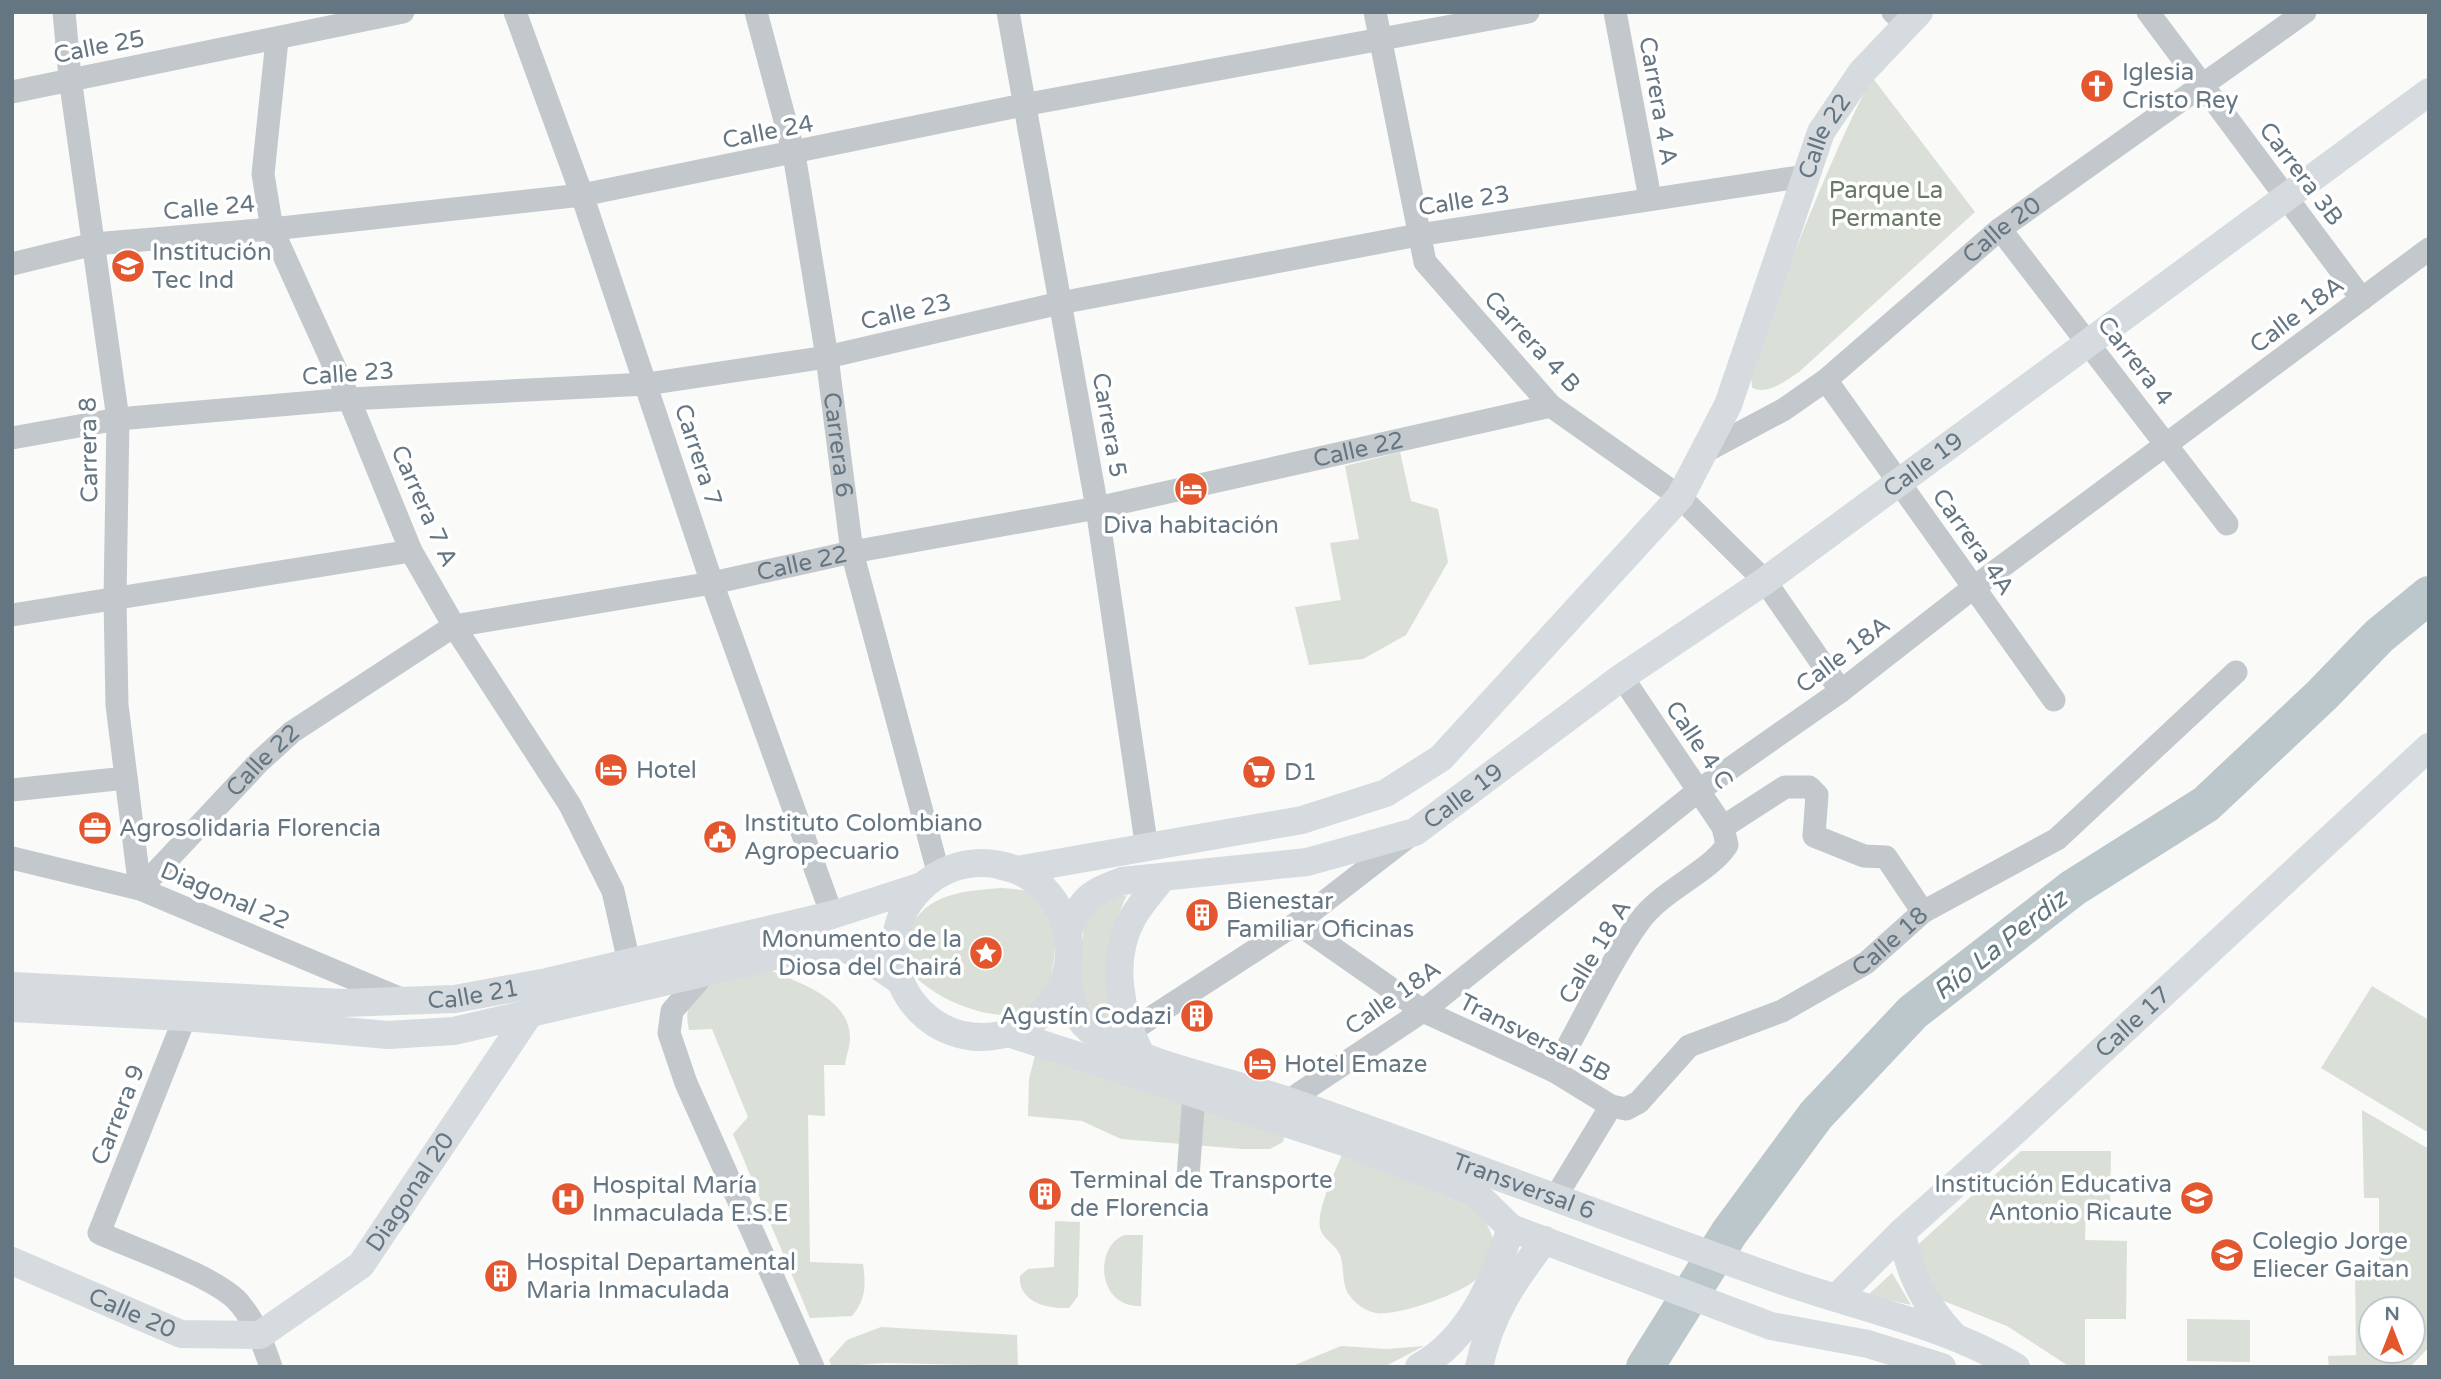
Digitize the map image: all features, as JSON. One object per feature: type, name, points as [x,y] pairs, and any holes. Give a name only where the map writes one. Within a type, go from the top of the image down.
[{"type":"main road","name":"Calle 22","points":[[998,864],[1017,870],[1302,820],[1386,793],[1441,758],[1680,497],[1728,405],[1821,132],[1861,73],[1906,16]]},
{"type":"main road","name":"Calle 19","points":[[1068,932],[1078,906],[1096,891],[1122,881],[1307,862],[1415,832],[1622,677],[1765,581],[2087,341],[2429,92]]},
{"type":"main road","name":"Calle 17","points":[[1838,1297],[1902,1232],[2015,1131],[2429,747]]},
{"type":"main road","name":"Calle 21","points":[[12,986],[343,1003],[455,999],[534,985],[832,915],[977,863],[998,864],[1022,873],[1043,888],[1059,908],[1068,932],[1067,971],[1061,988],[1046,1010],[1025,1026],[1008,1033],[982,1037],[956,1033],[932,1022],[913,1004],[900,981],[895,956],[897,930],[906,906],[930,880]]},
{"type":"main road","points":[[1135,1043],[1121,998],[1119,956],[1132,918],[1163,877]]},
{"type":"main road","name":"Calle 21","points":[[12,1008],[186,1017],[388,1035],[454,1031],[528,1016],[826,944],[846,947],[861,954],[900,981]]},
{"type":"main road","name":"Transversal 6","points":[[1067,971],[1071,1007],[1083,1024],[1097,1035],[1135,1043],[1787,1282],[1956,1338],[2016,1367]]},
{"type":"main road","name":"Diagonal 20","points":[[260,1335],[361,1265],[528,1016]]},
{"type":"main road","name":"Transversal 6","points":[[1008,1033],[1353,1145],[1475,1193],[1511,1228],[1771,1326],[1822,1334],[1902,1361],[1942,1367]]},
{"type":"main road","points":[[1419,1367],[1456,1337],[1483,1301],[1511,1228]]},
{"type":"main road","points":[[1902,1232],[1907,1262],[1918,1290],[1935,1316],[1956,1338]]},
{"type":"main road","points":[[1479,1367],[1486,1333],[1498,1307],[1557,1245]]},
{"type":"main road","name":"Calle 20","points":[[12,1261],[181,1334],[260,1335]]},
{"type":"street","name":"Carrera 8","points":[[64,12],[70,78],[118,419],[115,599],[117,705],[140,889]]},
{"type":"street","name":"Calle 25","points":[[12,92],[70,78],[277,40],[403,12]]},
{"type":"street","name":"Carrera 7","points":[[515,12],[582,195],[712,583],[832,915]]},
{"type":"street","name":"Carrera 6","points":[[756,12],[794,154],[827,357],[852,552],[930,880]]},
{"type":"street","name":"Carrera 5","points":[[1008,12],[1097,508],[1147,849]]},
{"type":"street","name":"Carrera 4 B","points":[[1375,12],[1424,262],[1551,406],[1680,497],[1765,581],[1841,691]]},
{"type":"street","name":"Calle 24","points":[[12,264],[94,244],[272,229],[582,195],[794,154],[1023,105],[1528,12]]},
{"type":"street","name":"Carrera 4 A","points":[[1615,12],[1650,198]]},
{"type":"street","name":"Carrera 3B","points":[[2148,12],[2362,299]]},
{"type":"street","name":"Calle 20","points":[[1704,452],[1783,410],[1826,380],[2000,229],[2305,12]]},
{"type":"street","name":"Carrera 7 A","points":[[277,40],[263,174],[272,229],[348,399],[411,551],[454,626],[570,806],[612,891],[629,962]]},
{"type":"street","name":"Calle 23","points":[[12,438],[118,419],[348,399],[647,384],[827,357],[1060,303],[1418,235],[1805,176]]},
{"type":"street","name":"Carrera 4","points":[[2000,229],[2227,524]]},
{"type":"street","name":"Calle 18A","points":[[1289,1101],[1423,1011],[1698,791],[1841,691],[1973,588],[2429,249]]},
{"type":"street","name":"Carrera 4A","points":[[1826,380],[2054,700]]},
{"type":"street","name":"Calle 22","points":[[140,889],[259,762],[292,732],[454,626],[712,583],[852,552],[1097,508],[1551,406]]},
{"type":"street","points":[[12,615],[411,551]]},
{"type":"street","name":"Calle 18","points":[[1611,1106],[1626,1109],[1639,1102],[1689,1046],[1782,1011],[1866,963],[1923,912],[2057,839],[2236,672]]},
{"type":"street","name":"Calle 4 C","points":[[1622,677],[1725,836]]},
{"type":"street","points":[[12,790],[126,778]]},
{"type":"street","name":"Calle 18 A","points":[[1554,1072],[1639,922],[1663,895],[1720,855],[1725,836],[1785,787],[1809,787],[1817,795],[1814,836],[1864,856],[1886,857],[1923,912]]},
{"type":"street","name":"Calle 19","points":[[1135,1043],[1415,832]]},
{"type":"street","name":"Diagonal 22","points":[[12,858],[140,889],[411,1002]]},
{"type":"street","name":"Transversal 5B","points":[[1297,923],[1423,1011],[1554,1072],[1611,1106]]},
{"type":"street","points":[[705,973],[672,1011],[670,1033],[685,1083],[813,1367]]},
{"type":"street","name":"Carrera 9","points":[[186,1017],[99,1233],[205,1280],[239,1301],[260,1335]]},
{"type":"street","points":[[1188,1177],[1194,1094]]},
{"type":"street","points":[[1555,1198],[1611,1106]]},
{"type":"street","points":[[260,1335],[271,1367]]},
{"type":"green space","name":"Parque La Permante","points":[[1872,77],[1975,212],[1799,372],[1771,388],[1752,388],[1751,367],[1779,294],[1822,184]]},
{"type":"green space","points":[[1400,452],[1411,501],[1438,509],[1448,562],[1406,635],[1363,659],[1309,665],[1295,607],[1341,600],[1330,543],[1359,539],[1345,466]]},
{"type":"green space","points":[[1001,888],[1025,891],[1042,897],[1051,909],[1055,934],[1053,963],[1042,998],[1025,1011],[1006,1015],[972,1009],[943,997],[914,975],[906,962],[904,952],[907,936],[925,908],[948,896]]},
{"type":"green space","points":[[1127,895],[1120,910],[1110,960],[1112,1028],[1095,1018],[1086,1005],[1079,980],[1080,952],[1087,913],[1107,898]]},
{"type":"green space","points":[[761,966],[830,1000],[847,1023],[850,1041],[845,1065],[824,1065],[825,1116],[808,1115],[810,1262],[863,1264],[864,1292],[852,1316],[810,1318],[733,1134],[748,1117],[712,1029],[689,1030],[688,1014],[691,1002],[698,992],[720,979]]},
{"type":"green space","points":[[2372,986],[2429,1020],[2429,1133],[2321,1068]]},
{"type":"green space","points":[[1035,1055],[1285,1133],[1283,1142],[1270,1149],[1242,1149],[1121,1139],[1082,1121],[1028,1116],[1029,1079]]},
{"type":"green space","points":[[2362,1110],[2429,1149],[2429,1347],[2427,1349],[2427,1295],[2357,1295],[2357,1365],[2412,1365],[2329,1367],[2328,1356],[2356,1355],[2355,1265],[2379,1265],[2379,1198],[2364,1198]]},
{"type":"green space","points":[[2021,1151],[2111,1151],[2110,1206],[2086,1206],[2085,1240],[2127,1241],[2126,1319],[2085,1319],[2085,1367],[2070,1367],[2007,1326],[1936,1298],[1911,1251]]},
{"type":"green space","points":[[1342,1155],[1475,1208],[1488,1226],[1494,1241],[1479,1276],[1447,1296],[1399,1311],[1376,1313],[1358,1304],[1347,1292],[1340,1255],[1321,1231],[1320,1224],[1326,1193]]},
{"type":"green space","points":[[1055,1221],[1080,1222],[1078,1296],[1069,1308],[1036,1302],[1029,1298],[1021,1285],[1020,1276],[1028,1269],[1054,1267]]},
{"type":"green space","points":[[1125,1235],[1143,1235],[1141,1306],[1126,1304],[1115,1297],[1108,1287],[1105,1275],[1108,1251],[1115,1241]]},
{"type":"green space","points":[[1892,1273],[1911,1305],[1868,1295]]},
{"type":"green space","points":[[2187,1319],[2250,1320],[2250,1362],[2187,1361]]},
{"type":"green space","points":[[881,1327],[1017,1335],[1018,1366],[885,1363],[832,1367],[829,1360],[847,1340]]},
{"type":"green space","points":[[1341,1346],[1387,1349],[1424,1346],[1384,1367],[1290,1367]]},
{"type":"waterway","name":"Río La Perdiz","points":[[1645,1367],[1729,1233],[1816,1115],[1913,1012],[2073,888],[2206,804],[2322,695],[2379,636],[2429,595]]},
{"type":"place","name":"Iglesia Cristo Rey","points":[[2097,86]]},
{"type":"place","name":"Institución Tec Ind","points":[[128,266]]},
{"type":"place","name":"Diva habitación","points":[[1191,489]]},
{"type":"place","name":"Hotel","points":[[611,770]]},
{"type":"place","name":"D1","points":[[1259,772]]},
{"type":"place","name":"Agrosolidaria Florencia","points":[[95,828]]},
{"type":"place","name":"Instituto Colombiano Agropecuario","points":[[720,837]]},
{"type":"place","name":"Bienestar Familiar Oficinas","points":[[1202,915]]},
{"type":"place","name":"Monumento de la Diosa del Chairá","points":[[986,953]]},
{"type":"place","name":"Agustín Codazi","points":[[1197,1016]]},
{"type":"place","name":"Hotel Emaze","points":[[1260,1064]]},
{"type":"place","name":"Terminal de Transporte de Florencia","points":[[1045,1194]]},
{"type":"place","name":"Institución Educativa Antonio Ricaute","points":[[2197,1198]]},
{"type":"place","name":"Hospital María Inmaculada E.S.E","points":[[568,1199]]},
{"type":"place","name":"Colegio Jorge Eliecer Gaitan","points":[[2227,1255]]},
{"type":"place","name":"Hospital Departamental Maria Inmaculada","points":[[501,1276]]}]
